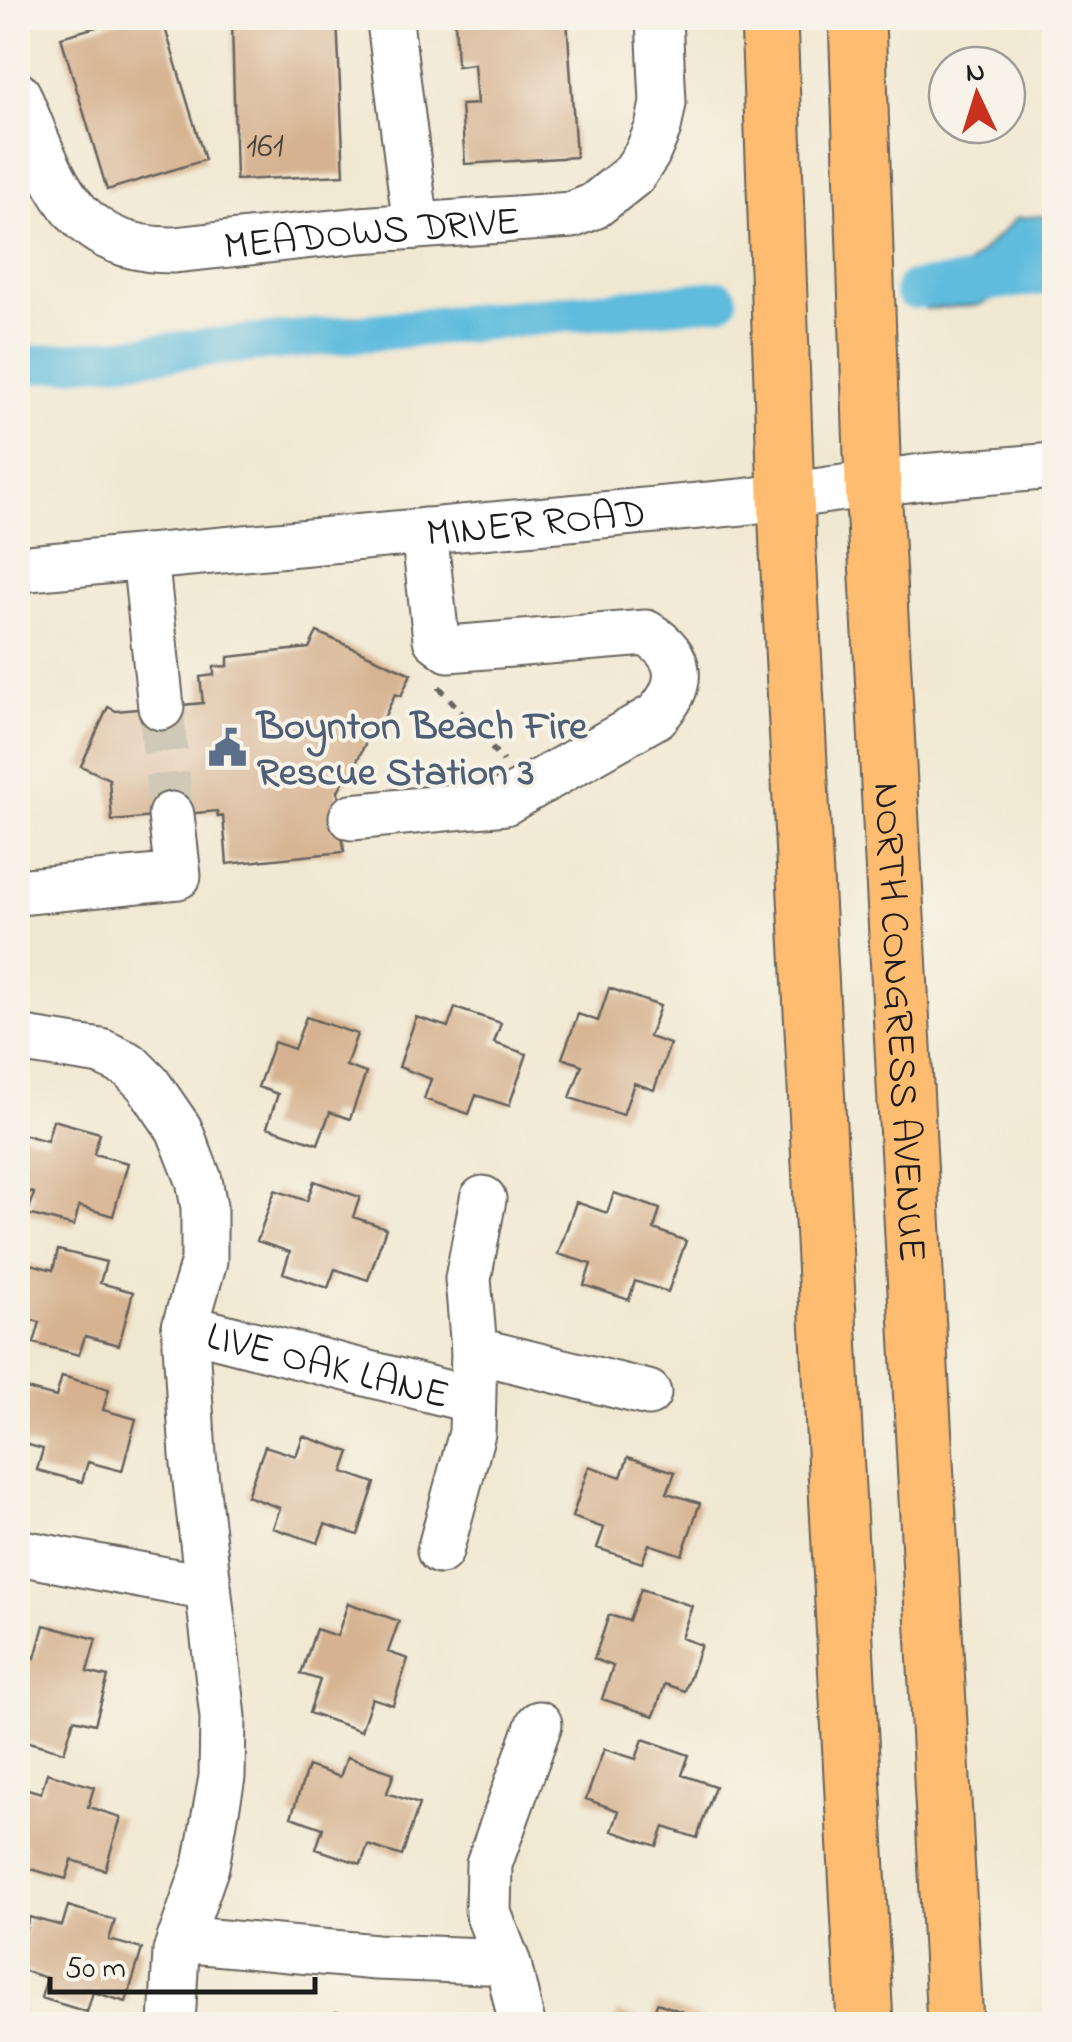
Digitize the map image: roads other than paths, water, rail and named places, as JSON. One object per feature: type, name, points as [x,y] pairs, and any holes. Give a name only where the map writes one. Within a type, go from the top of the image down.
[{"type":"main road","points":[[769,18],[786,496],[865,2024]]},
{"type":"main road","name":"NORTH CONGRESS AVENUE","points":[[857,18],[874,484],[955,2024]]},
{"type":"street","name":"MEADOWS DRIVE","points":[[18,95],[56,188],[72,211],[94,230],[118,243],[145,250],[572,216],[615,192],[647,154],[663,103],[658,18]]},
{"type":"street","points":[[390,22],[416,226]]},
{"type":"street","name":"MINER ROAD","points":[[18,570],[786,496],[1054,466]]},
{"type":"street","points":[[352,817],[505,802],[656,716],[675,685],[676,663],[666,645],[646,632],[449,649],[436,639],[424,531]]},
{"type":"street","points":[[146,557],[161,706]]},
{"type":"street","points":[[18,892],[178,876],[172,815]]},
{"type":"street","name":"LIVE OAK LANE","points":[[18,1039],[101,1052],[129,1064],[179,1129],[198,1180],[206,1234],[204,1261],[185,1328],[193,1455],[223,1717],[222,1777],[206,1866],[180,1939],[172,1980],[172,2024]]},
{"type":"street","name":"LIVE OAK LANE","points":[[440,1551],[472,1433],[474,1350],[468,1279],[483,1199]]},
{"type":"street","name":"LIVE OAK LANE","points":[[185,1328],[472,1400]]},
{"type":"street","points":[[474,1350],[648,1393]]},
{"type":"street","points":[[18,1552],[208,1588]]},
{"type":"street","points":[[522,2024],[505,1958],[488,1913],[489,1864],[538,1724]]},
{"type":"street","points":[[180,1939],[376,1957],[486,1961],[505,1958]]},
{"type":"water","points":[[1054,215],[1054,285],[1004,293],[980,305],[925,309],[922,273],[962,270],[1017,218]]},
{"type":"waterway","points":[[913,290],[1054,275]]},
{"type":"waterway","points":[[18,366],[719,299]]},
{"type":"tunnel","points":[[161,707],[171,815]]},
{"type":"place","name":"Boynton Beach Fire Rescue Station 3","points":[[227,747]]}]
